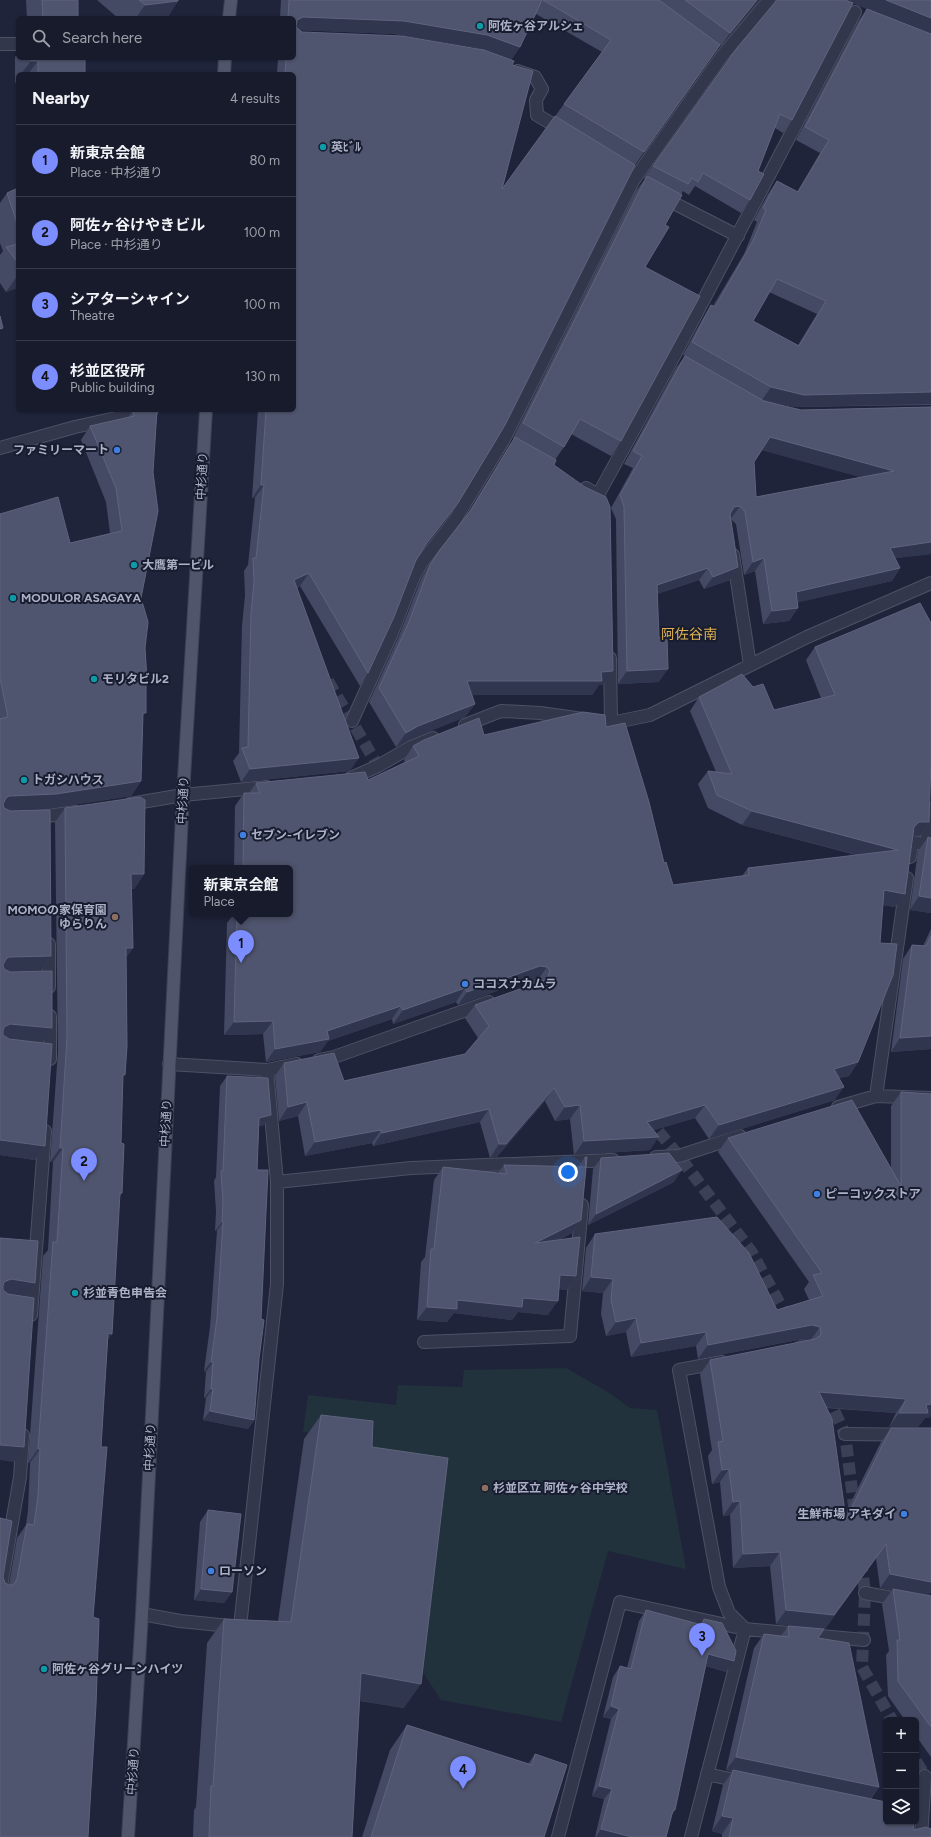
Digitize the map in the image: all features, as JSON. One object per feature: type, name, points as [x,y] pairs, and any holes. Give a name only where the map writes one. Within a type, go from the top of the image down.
[{"type":"main road","points":[[230,16],[231,0]]},
{"type":"main road","points":[[224,72],[225,60]]},
{"type":"main road","name":"中杉通り","points":[[128,1837],[142,1614],[183,795],[206,412]]},
{"type":"street","points":[[352,721],[392,633],[414,576],[423,561],[455,520],[507,443],[635,178],[722,56],[769,0]]},
{"type":"street","points":[[842,7],[868,17]]},
{"type":"street","points":[[598,495],[738,236],[855,12]]},
{"type":"street","points":[[0,44],[16,44]]},
{"type":"street","points":[[710,46],[722,56]]},
{"type":"street","points":[[506,66],[535,77],[542,89],[536,100],[537,115],[577,139]]},
{"type":"street","points":[[624,167],[650,190],[738,236]]},
{"type":"street","points":[[673,358],[686,366]]},
{"type":"street","points":[[0,448],[75,427],[143,412]]},
{"type":"street","points":[[578,484],[598,495],[603,507]]},
{"type":"street","points":[[732,542],[750,665]]},
{"type":"street","points":[[338,779],[354,778],[411,746],[501,711],[540,713],[611,723],[650,715],[807,637],[931,583]]},
{"type":"street","points":[[610,644],[611,723]]},
{"type":"street","points":[[121,805],[183,795],[276,786]]},
{"type":"street","points":[[876,1096],[912,842],[929,845],[928,799]]},
{"type":"street","points":[[0,818],[47,820],[84,811]]},
{"type":"street","points":[[49,932],[49,1067]]},
{"type":"street","points":[[35,979],[49,978]]},
{"type":"street","points":[[169,1064],[267,1070],[334,1057],[496,999]]},
{"type":"street","points":[[36,1050],[50,1051]]},
{"type":"street","points":[[142,1614],[180,1621],[240,1627],[277,1284],[277,1182],[267,1070]]},
{"type":"street","points":[[824,1110],[876,1096],[931,1098]]},
{"type":"street","points":[[30,1329],[45,1123]]},
{"type":"street","points":[[640,1158],[679,1156],[752,1133]]},
{"type":"street","points":[[277,1182],[411,1168],[586,1166],[625,1159]]},
{"type":"street","points":[[424,1342],[570,1336],[583,1194]]},
{"type":"street","points":[[19,1304],[32,1306]]},
{"type":"street","points":[[734,1359],[680,1370],[719,1587],[729,1613],[745,1629]]},
{"type":"street","points":[[0,1592],[20,1477],[24,1422]]},
{"type":"street","points":[[845,1434],[931,1435]]},
{"type":"street","points":[[865,1593],[931,1605]]},
{"type":"street","points":[[558,1837],[620,1602],[745,1629],[864,1640]]},
{"type":"street","points":[[691,1837],[745,1629]]},
{"type":"street","points":[[707,1774],[754,1784]]},
{"type":"street","points":[[921,1837],[919,1819],[928,1780]]},
{"type":"shaded area","points":[[566,1368],[608,1392],[630,1408],[657,1410],[686,1569],[608,1551],[561,1722],[441,1700],[414,1659],[365,1460],[365,1438],[303,1432],[308,1395],[396,1405],[398,1385],[462,1387],[464,1370]]},
{"type":"building","points":[[42,0],[78,0],[78,16],[43,16]]},
{"type":"building","points":[[139,0],[178,0],[178,1],[145,5]]},
{"type":"building","points":[[289,0],[542,0],[520,47],[487,35],[404,21],[303,17],[297,20],[296,27],[296,16],[288,16]]},
{"type":"building","points":[[543,0],[659,0],[720,45],[644,152],[564,104],[611,40]]},
{"type":"building","points":[[685,0],[757,0],[730,33]]},
{"type":"building","points":[[777,0],[845,0],[853,3],[792,120],[780,114],[758,171],[764,174],[750,200],[703,173],[698,182],[692,178],[688,184],[653,166],[737,48]]},
{"type":"building","points":[[886,0],[931,0],[931,18]]},
{"type":"building","points":[[867,9],[931,34],[931,392],[804,395],[771,387],[692,342],[711,305],[715,307],[753,241],[766,210],[763,208],[777,181],[798,192],[829,140],[805,127]],"holes":[[[777,279],[826,301],[799,346],[753,321]]]},
{"type":"building","points":[[296,27],[302,32],[402,36],[484,50],[514,61],[512,65],[533,71],[502,189],[555,116],[635,165],[505,425],[458,503],[426,544],[416,560],[394,617],[368,673],[309,573],[294,580],[359,758],[250,769],[242,748],[248,747],[251,613],[254,582],[253,558],[256,558],[264,485],[261,485],[266,412],[296,412],[296,72],[285,72],[286,60],[296,60]]},
{"type":"building","points":[[85,60],[85,72],[38,72],[38,61],[31,61]]},
{"type":"building","points":[[647,176],[682,195],[665,225],[669,227],[645,267],[700,296],[621,441],[580,419],[564,447],[523,423]]},
{"type":"building","points":[[16,189],[16,220],[7,193]]},
{"type":"building","points":[[16,244],[16,260],[6,247]]},
{"type":"building","points":[[0,316],[3,328],[0,329]]},
{"type":"building","points":[[685,356],[764,401],[801,410],[931,407],[931,542],[890,548],[900,568],[796,592],[798,608],[772,611],[764,558],[753,562],[745,512],[740,506],[734,507],[730,514],[738,567],[713,577],[708,568],[657,585],[659,638],[667,637],[668,669],[627,671],[624,506],[620,495],[642,456],[633,451]],"holes":[[[770,437],[894,471],[756,497],[754,462]]]},
{"type":"building","points":[[133,412],[157,412],[153,472],[158,511],[141,598],[148,622],[145,648],[147,680],[146,713],[143,713],[141,781],[56,794],[9,796],[3,804],[4,808],[10,811],[50,810],[51,956],[9,957],[3,965],[4,969],[10,972],[52,971],[52,1028],[10,1024],[4,1027],[3,1035],[9,1039],[52,1044],[45,1146],[0,1140],[0,719],[8,717],[0,678],[0,514],[58,497],[70,543],[122,531],[116,488],[90,426],[134,416]]},
{"type":"building","points":[[515,437],[556,460],[554,465],[585,487],[606,497],[610,507],[613,671],[601,672],[602,681],[467,681],[475,704],[418,726],[406,733],[379,688],[409,622],[430,565],[471,510]]},
{"type":"building","points":[[920,603],[931,623],[931,759],[929,822],[919,822],[914,827],[905,894],[884,890],[880,943],[897,944],[893,975],[858,1062],[834,1069],[844,1087],[719,1125],[705,1105],[647,1122],[659,1137],[584,1141],[580,1105],[565,1107],[554,1088],[506,1144],[499,1144],[489,1109],[382,1133],[381,1130],[315,1142],[307,1102],[288,1107],[284,1063],[334,1053],[344,1081],[465,1054],[489,1026],[475,1005],[545,980],[548,977],[550,970],[547,967],[540,966],[467,992],[465,988],[403,1010],[401,1006],[327,1031],[329,1039],[275,1049],[273,1021],[234,1022],[237,917],[293,917],[293,865],[243,865],[244,793],[260,793],[256,783],[365,772],[368,780],[419,756],[413,746],[424,740],[479,718],[484,735],[583,712],[605,715],[606,727],[625,723],[649,802],[664,863],[666,862],[673,885],[749,875],[748,868],[898,850],[752,811],[717,795],[708,771],[732,774],[699,697],[742,674],[753,687],[763,684],[774,710],[835,695],[815,647]]},
{"type":"building","points":[[140,797],[145,800],[144,874],[131,874],[133,948],[126,948],[127,1046],[125,1075],[123,1075],[121,1143],[124,1144],[122,1193],[120,1193],[112,1334],[108,1333],[101,1447],[107,1447],[93,1617],[99,1619],[96,1705],[88,1837],[0,1837],[0,1518],[12,1521],[3,1577],[5,1583],[13,1585],[17,1579],[27,1524],[34,1525],[38,1496],[40,1449],[38,1449],[53,1242],[57,1242],[63,1148],[60,1148],[67,1037],[65,808]]},
{"type":"building","points":[[928,837],[931,838],[931,898],[919,896]]},
{"type":"building","points":[[931,936],[931,1036],[900,1038],[912,945],[926,946]]},
{"type":"building","points":[[227,1076],[268,1078],[271,1115],[259,1118],[257,1170],[268,1170],[261,1319],[264,1320],[254,1420],[210,1411],[213,1389],[211,1389],[213,1362],[211,1362],[217,1318],[223,1222],[221,1171],[223,1171]]},
{"type":"building","points":[[901,1092],[931,1094],[931,1404],[926,1405],[928,1413],[899,1413],[906,1399],[819,1392],[832,1419],[846,1519],[891,1428],[931,1428],[931,1582],[890,1574],[886,1544],[834,1615],[786,1610],[780,1552],[743,1554],[740,1501],[733,1502],[729,1469],[722,1470],[718,1442],[723,1441],[710,1360],[815,1339],[821,1335],[820,1327],[812,1325],[708,1345],[706,1332],[641,1343],[636,1318],[616,1322],[611,1300],[613,1279],[591,1277],[595,1234],[717,1217],[749,1253],[777,1310],[823,1296],[813,1275],[822,1273],[728,1138],[852,1100],[901,1186]]},
{"type":"building","points":[[669,1153],[682,1170],[596,1214],[601,1158]]},
{"type":"building","points":[[585,1157],[587,1157],[581,1220],[535,1243],[580,1237],[576,1276],[560,1275],[558,1301],[523,1298],[522,1307],[457,1300],[457,1309],[427,1307],[431,1249],[434,1249],[443,1167],[507,1174],[504,1165],[586,1167]]},
{"type":"building","points":[[0,1238],[38,1241],[35,1283],[11,1279],[4,1282],[3,1286],[3,1290],[8,1294],[34,1298],[24,1447],[0,1445]]},
{"type":"building","points":[[321,1415],[373,1421],[372,1447],[448,1458],[421,1684],[361,1673],[352,1837],[209,1837],[211,1786],[213,1786],[224,1619],[291,1622]]},
{"type":"building","points":[[208,1510],[241,1514],[232,1592],[201,1589]]},
{"type":"building","points":[[893,1589],[931,1596],[931,1727],[898,1681],[897,1640],[900,1640]]},
{"type":"building","points":[[646,1610],[702,1625],[704,1619],[722,1623],[736,1651],[734,1661],[708,1654],[675,1810],[673,1810],[666,1837],[632,1837],[601,1829],[612,1789],[599,1786],[619,1709],[611,1706],[620,1666],[631,1669]]},
{"type":"building","points":[[788,1626],[824,1629],[818,1638],[849,1643],[879,1787],[736,1757],[764,1634],[789,1637]]},
{"type":"building","points":[[407,1725],[532,1765],[535,1754],[567,1765],[544,1837],[371,1837]]},
{"type":"building","points":[[733,1770],[883,1801],[883,1825],[913,1825],[914,1830],[926,1827],[931,1829],[931,1837],[729,1837],[733,1818],[722,1816]]},
{"type":"tunnel","points":[[328,681],[378,766],[392,786]]},
{"type":"tunnel","points":[[519,966],[542,996]]},
{"type":"tunnel","points":[[647,1118],[679,1156],[751,1251],[809,1357]]},
{"type":"tunnel","points":[[827,1395],[845,1434],[855,1514]]},
{"type":"tunnel","points":[[861,1560],[865,1593],[862,1667],[890,1717]]},
{"type":"tunnel","points":[[919,1766],[925,1776]]},
{"type":"place","name":"阿佐ヶ谷アルシェ","points":[[480,26]]},
{"type":"place","name":"英ﾋﾞﾙ","points":[[323,147]]},
{"type":"place","name":"ファミリーマート","points":[[117,450]]},
{"type":"place","name":"大鷹第一ビル","points":[[134,565]]},
{"type":"place","name":"MODULOR ASAGAYA","points":[[13,598]]},
{"type":"place","name":"モリタビル2","points":[[94,679]]},
{"type":"place","name":"トガシハウス","points":[[24,780]]},
{"type":"place","name":"セブン-イレブン","points":[[243,835]]},
{"type":"place","name":"MOMOの家保育園 ゆらりん","points":[[115,917]]},
{"type":"place","name":"新東京会館","points":[[241,963]]},
{"type":"place","name":"ココスナカムラ","points":[[465,984]]},
{"type":"place","name":"阿佐ヶ谷けやきビル","points":[[84,1181]]},
{"type":"place","name":"ピーコックストア","points":[[817,1194]]},
{"type":"place","name":"杉並青色申告会","points":[[75,1293]]},
{"type":"place","name":"杉並区立 阿佐ヶ谷中学校","points":[[485,1488]]},
{"type":"place","name":"生鮮市場 アキダイ","points":[[904,1514]]},
{"type":"place","name":"ローソン","points":[[211,1571]]},
{"type":"place","name":"シアターシャイン","points":[[702,1656]]},
{"type":"place","name":"阿佐ヶ谷グリーンハイツ","points":[[44,1669]]},
{"type":"place","name":"杉並区役所","points":[[463,1789]]},
{"type":"district","name":"阿佐谷南","points":[[689,634]]}]
